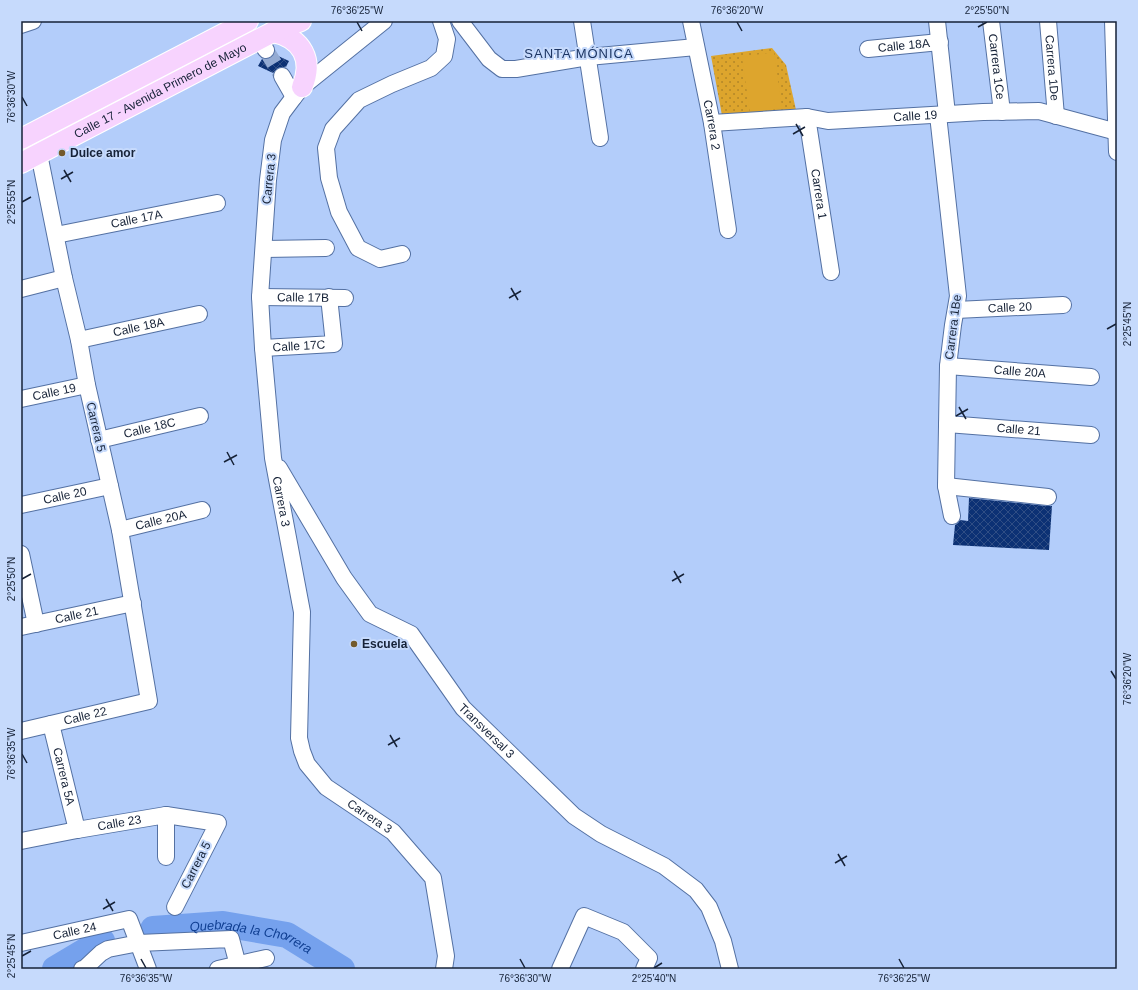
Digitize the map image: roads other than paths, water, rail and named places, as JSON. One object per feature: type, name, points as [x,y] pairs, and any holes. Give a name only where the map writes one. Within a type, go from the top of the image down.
[{"type":"main road","name":"Calle 17 - Avenida Primero de Mayo","points":[[21,139],[248,21]]},
{"type":"main road","name":"Calle 17 - Avenida Primero de Mayo","points":[[21,163],[266,41],[301,21]]},
{"type":"main road","points":[[266,41],[282,34],[291,38],[303,51],[306,60],[306,78],[298,92]]},
{"type":"street","points":[[21,25],[33,21]]},
{"type":"street","name":"Carrera 3","points":[[384,21],[298,92],[282,113],[274,140],[268,180],[260,297],[263,348],[273,458],[302,612],[299,738],[302,751],[307,764],[326,787],[393,832],[433,878],[446,956],[444,969]]},
{"type":"street","points":[[402,254],[380,260],[358,248],[339,212],[329,178],[326,148],[333,130],[358,100],[431,68],[444,56],[447,38],[441,21]]},
{"type":"street","points":[[460,21],[489,59],[502,69],[516,69],[588,57],[696,47]]},
{"type":"street","points":[[582,21],[600,138]]},
{"type":"street","name":"Carrera 2","points":[[691,21],[712,123],[728,230]]},
{"type":"street","name":"Carrera 1Be","points":[[937,21],[940,42],[942,115],[958,296],[948,366],[946,486],[952,516]]},
{"type":"street","name":"Carrera 1Ce","points":[[991,21],[1002,112]]},
{"type":"street","name":"Carrera 1De","points":[[1048,21],[1056,116]]},
{"type":"street","points":[[1113,21],[1117,152]]},
{"type":"street","name":"Calle 18A","points":[[868,49],[940,42]]},
{"type":"street","points":[[282,76],[298,92]]},
{"type":"street","name":"Calle 19","points":[[712,123],[807,117],[828,121],[983,112],[1039,111],[1116,132]]},
{"type":"street","name":"Carrera 1","points":[[807,117],[831,272]]},
{"type":"street","name":"Carrera 5","points":[[39,154],[64,278],[120,530],[149,701]]},
{"type":"street","name":"Calle 17A","points":[[56,235],[217,203]]},
{"type":"street","points":[[264,249],[326,248]]},
{"type":"street","points":[[21,289],[64,278]]},
{"type":"street","name":"Calle 17B","points":[[260,297],[345,298]]},
{"type":"street","name":"Calle 17C","points":[[263,348],[334,344],[329,297]]},
{"type":"street","name":"Calle 20","points":[[956,310],[1063,305]]},
{"type":"street","name":"Calle 18A","points":[[79,340],[199,314]]},
{"type":"street","name":"Calle 20A","points":[[948,366],[1091,377]]},
{"type":"street","name":"Calle 19","points":[[21,399],[87,384]]},
{"type":"street","name":"Calle 18C","points":[[99,440],[200,416]]},
{"type":"street","name":"Calle 21","points":[[947,424],[1091,435]]},
{"type":"street","name":"Transversal 3","points":[[273,458],[344,578],[370,614],[411,634],[463,708],[574,816],[601,834],[664,866],[696,890],[710,907],[723,941],[730,969]]},
{"type":"street","name":"Calle 20","points":[[21,505],[110,486]]},
{"type":"street","points":[[946,486],[1048,496]]},
{"type":"street","name":"Calle 20A","points":[[120,530],[202,510]]},
{"type":"street","points":[[21,554],[29,625]]},
{"type":"street","name":"Calle 21","points":[[29,625],[133,602]]},
{"type":"street","name":"Calle 22","points":[[21,731],[149,701]]},
{"type":"street","name":"Carrera 5A","points":[[51,724],[77,830]]},
{"type":"street","points":[[166,815],[166,857]]},
{"type":"street","name":"Calle 23","points":[[21,841],[166,815],[218,823]]},
{"type":"street","name":"Carrera 5","points":[[175,907],[218,823]]},
{"type":"street","points":[[560,969],[584,916],[623,932],[649,958],[644,969]]},
{"type":"street","name":"Calle 24","points":[[21,943],[129,920],[139,943]]},
{"type":"street","points":[[82,969],[96,964],[101,953],[139,943],[231,939],[238,967]]},
{"type":"street","points":[[139,943],[148,969]]},
{"type":"street","points":[[218,969],[238,967],[266,958]]},
{"type":"waterway","name":"Quebrada la Chorrera","points":[[153,929],[223,924],[287,935],[342,969]]},
{"type":"waterway","name":"Quebrada la Chorrera","points":[[55,969],[102,941]]},
{"type":"tunnel","points":[[266,50],[282,76]]},
{"type":"place","name":"Dulce amor","points":[[62,153]]},
{"type":"place","name":"Escuela","points":[[354,644]]},
{"type":"district","name":"SANTA MÓNICA","points":[[579,53]]}]
